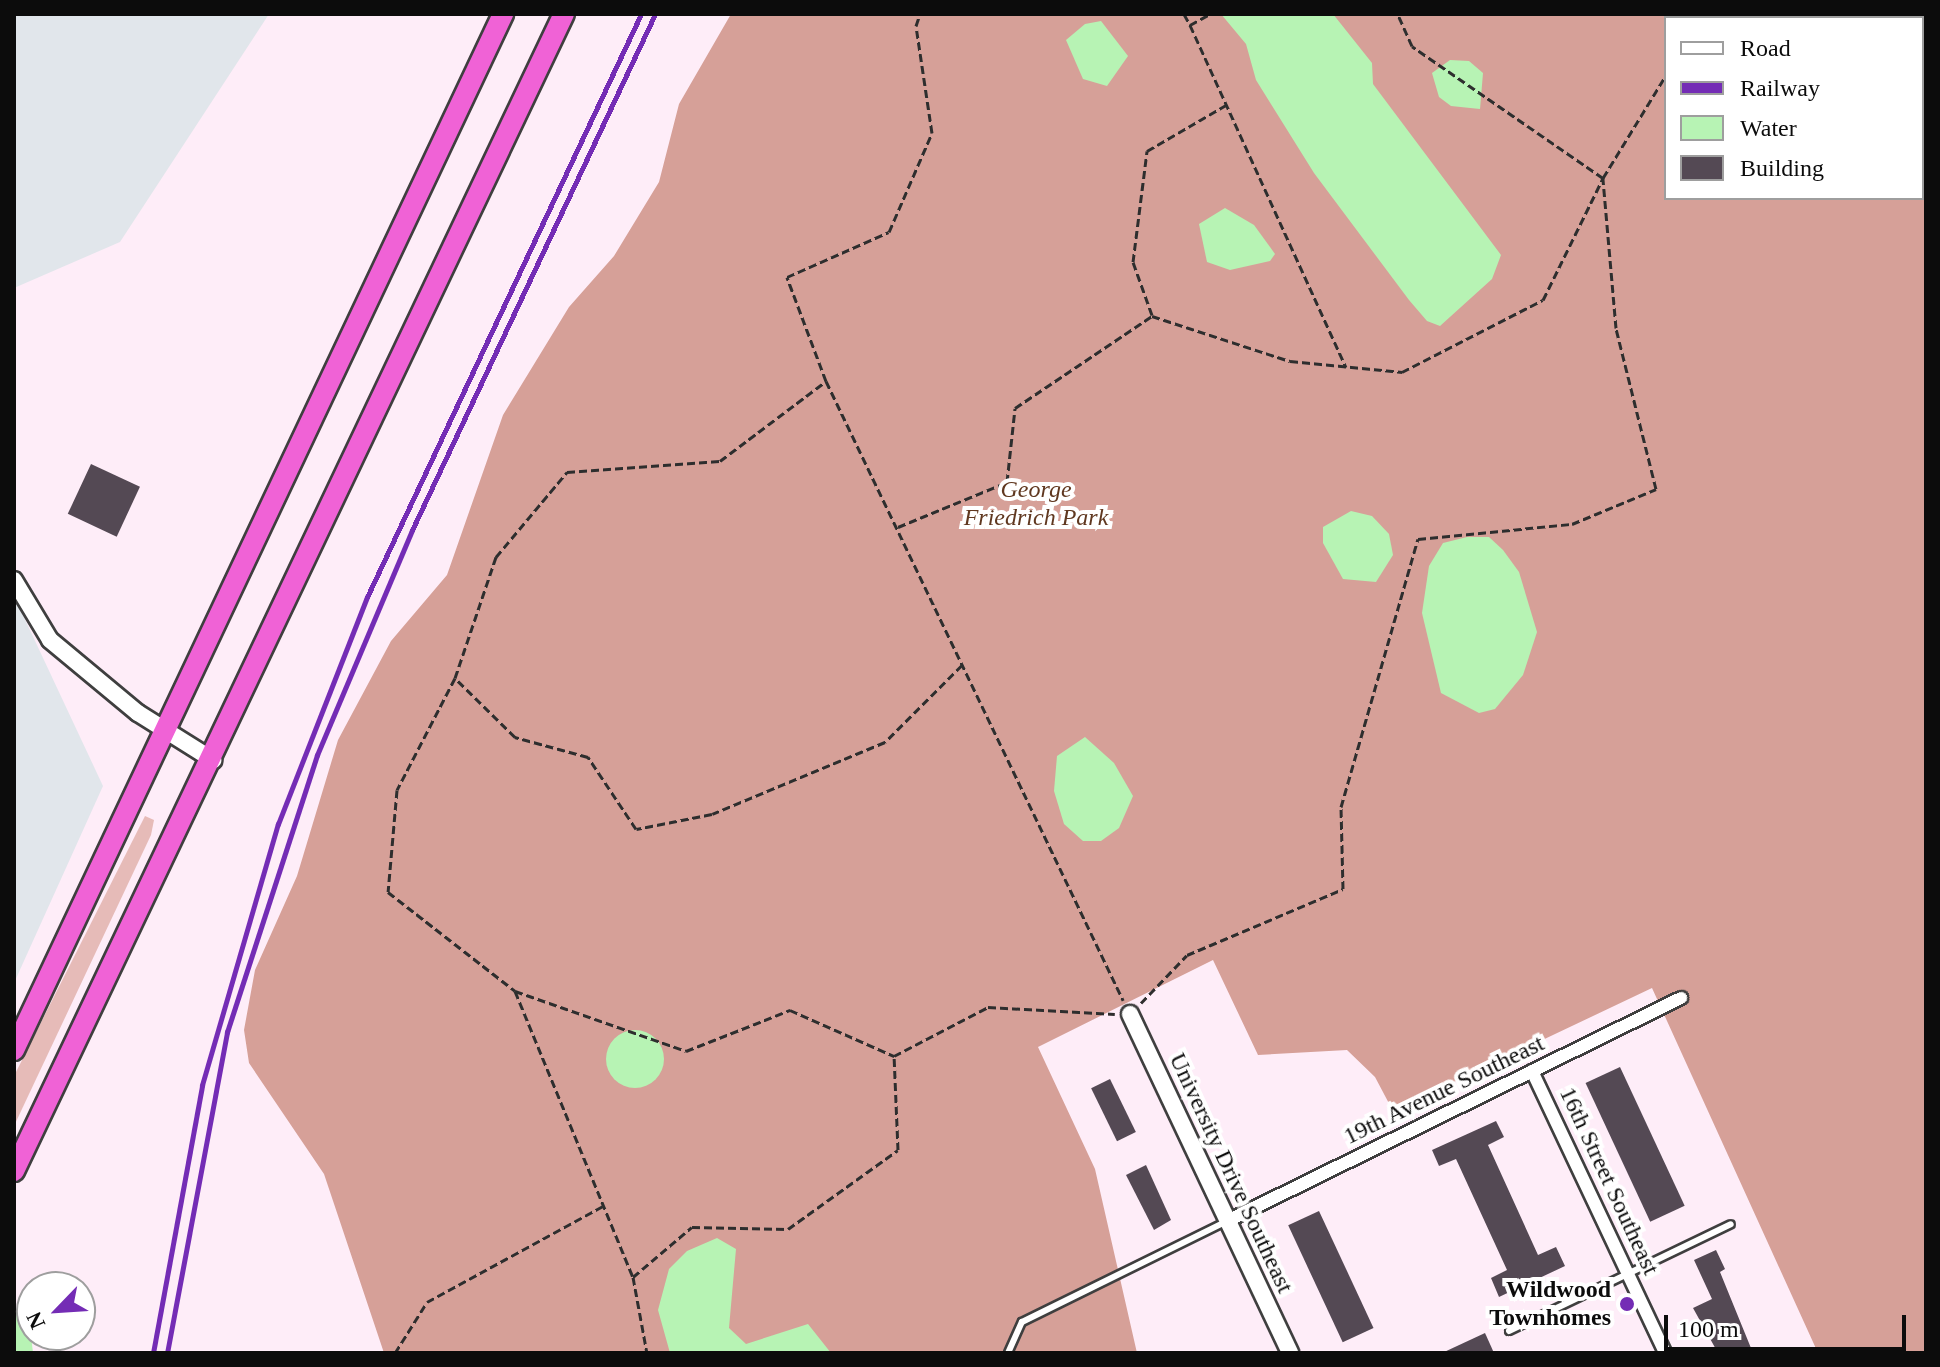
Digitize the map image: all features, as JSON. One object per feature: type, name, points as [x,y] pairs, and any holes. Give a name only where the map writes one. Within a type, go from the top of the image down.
[{"type":"highway","points":[[14,1050],[168,733],[337,364],[503,14]]},
{"type":"highway","points":[[14,1171],[213,760],[564,14]]},
{"type":"street","points":[[14,580],[50,640],[168,733],[213,760]]},
{"type":"street","name":"19th Avenue Southeast","points":[[1227,1221],[1681,998]]},
{"type":"street","name":"University Drive Southeast","points":[[1130,1014],[1290,1353]]},
{"type":"street","name":"16th Street Southeast","points":[[1532,1071],[1665,1353]]},
{"type":"lane","points":[[1008,1353],[1022,1322],[1227,1221]]},
{"type":"lane","points":[[1509,1331],[1731,1224]]},
{"type":"path","points":[[920,14],[916,26],[932,133],[889,232],[787,277],[826,381],[1130,1014]]},
{"type":"path","points":[[1184,14],[1346,367]]},
{"type":"path","points":[[1190,25],[1210,14]]},
{"type":"path","points":[[1398,14],[1412,46],[1603,178]]},
{"type":"path","points":[[1152,316],[1290,361],[1402,372],[1543,300],[1603,178],[1664,78]]},
{"type":"path","points":[[1152,316],[1133,262],[1147,151],[1226,105]]},
{"type":"path","points":[[894,1056],[988,1007],[1130,1014],[1187,955],[1343,889],[1341,807],[1418,539],[1572,524],[1656,489],[1616,328],[1603,178]]},
{"type":"path","points":[[896,528],[1007,482],[1015,408],[1152,316]]},
{"type":"path","points":[[826,381],[720,461],[567,472],[496,557],[455,678],[397,790],[388,892],[515,991],[686,1051],[790,1010],[894,1056]]},
{"type":"path","points":[[455,678],[515,737],[588,757],[636,829],[712,814],[885,742],[962,665]]},
{"type":"path","points":[[515,991],[633,1277],[647,1353]]},
{"type":"path","points":[[633,1277],[692,1227],[788,1229],[898,1150],[894,1056]]},
{"type":"path","points":[[395,1353],[427,1302],[603,1206]]},
{"type":"shaded area","points":[[14,14],[269,14],[120,242],[14,288]]},
{"type":"shaded area","points":[[14,596],[103,786],[14,983]]},
{"type":"shaded area","points":[[145,816],[154,820],[151,835],[14,1126],[14,1076]]},
{"type":"green space","name":"George Friedrich Park","points":[[731,14],[1926,14],[1926,1353],[1818,1353],[1652,988],[1393,1111],[1375,1077],[1347,1050],[1258,1055],[1213,960],[1038,1047],[1095,1169],[1137,1353],[384,1353],[324,1174],[249,1063],[244,1030],[255,970],[297,876],[338,740],[391,641],[447,575],[503,415],[569,307],[614,256],[659,182],[679,104]]},
{"type":"water","points":[[1221,14],[1333,14],[1372,63],[1373,84],[1501,255],[1492,279],[1440,326],[1427,321],[1409,300],[1314,173],[1256,80],[1246,44]]},
{"type":"water","points":[[1101,21],[1128,56],[1107,86],[1083,79],[1066,40],[1085,24]]},
{"type":"water","points":[[1450,60],[1469,61],[1483,73],[1480,109],[1451,106],[1439,97],[1432,73]]},
{"type":"water","points":[[1225,208],[1254,225],[1275,254],[1270,261],[1230,270],[1207,262],[1199,224]]},
{"type":"water","points":[[1351,511],[1372,516],[1389,534],[1393,555],[1376,582],[1343,579],[1323,543],[1323,527]]},
{"type":"water","points":[[1467,537],[1489,537],[1503,550],[1519,572],[1537,632],[1523,675],[1495,709],[1479,713],[1441,693],[1422,613],[1429,566],[1443,543]]},
{"type":"water","points":[[1085,737],[1114,763],[1133,796],[1119,828],[1101,841],[1083,841],[1064,824],[1054,791],[1057,756]]},
{"type":"water","points":[[635,1030],[656,1038],[664,1059],[656,1080],[635,1088],[614,1080],[606,1059],[614,1038]]},
{"type":"water","points":[[717,1238],[736,1249],[729,1328],[746,1344],[808,1324],[831,1353],[670,1353],[658,1310],[669,1269],[687,1251]]},
{"type":"water","points":[[16,1311],[16,1351],[33,1353],[14,1353]]},
{"type":"building","points":[[91,464],[140,487],[117,537],[68,514]]},
{"type":"building","points":[[1620,1067],[1685,1206],[1650,1222],[1586,1083]]},
{"type":"building","points":[[1110,1079],[1136,1132],[1117,1141],[1091,1088]]},
{"type":"building","points":[[1496,1121],[1504,1137],[1488,1145],[1538,1255],[1556,1247],[1565,1266],[1499,1297],[1491,1278],[1507,1270],[1456,1159],[1439,1166],[1432,1150]]},
{"type":"building","points":[[1146,1165],[1171,1220],[1154,1230],[1126,1175]]},
{"type":"building","points":[[1319,1211],[1374,1328],[1343,1342],[1288,1225]]},
{"type":"building","points":[[1716,1250],[1725,1269],[1720,1272],[1753,1353],[1718,1353],[1693,1308],[1712,1299],[1694,1260]]},
{"type":"building","points":[[1485,1333],[1494,1353],[1442,1353]]},
{"type":"railway","points":[[153,1353],[202,1085],[278,824],[367,597],[641,14]]},
{"type":"railway","points":[[167,1353],[227,1032],[317,755],[412,530],[655,14]]},
{"type":"place","name":"Wildwood Townhomes","points":[[1627,1304]]}]
